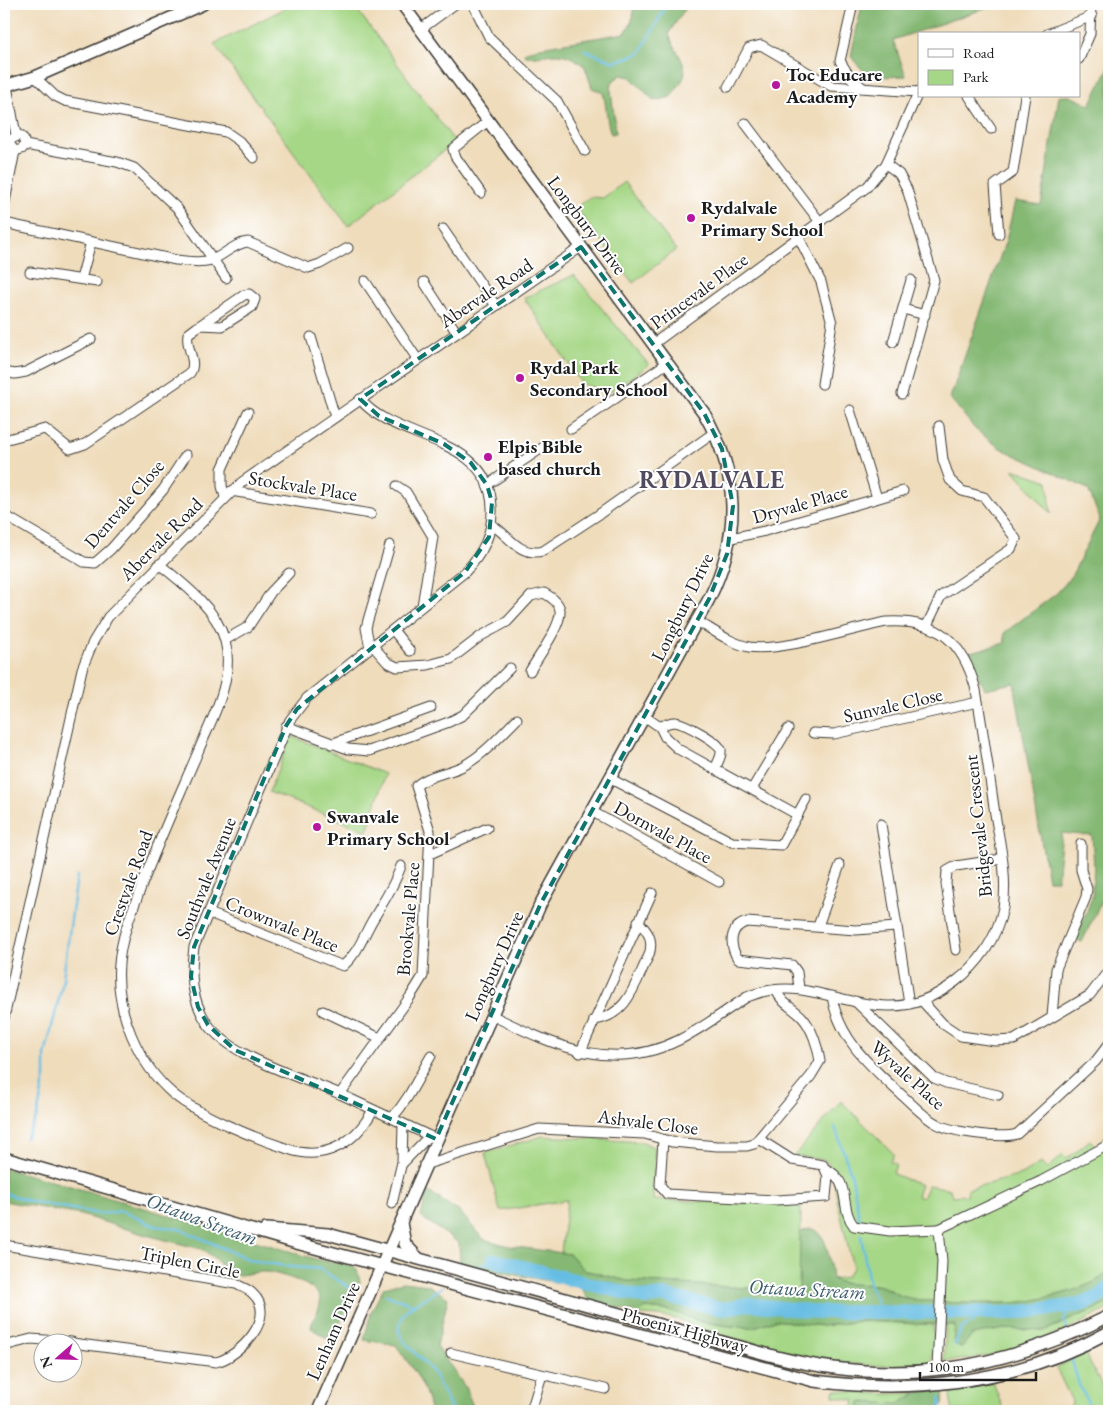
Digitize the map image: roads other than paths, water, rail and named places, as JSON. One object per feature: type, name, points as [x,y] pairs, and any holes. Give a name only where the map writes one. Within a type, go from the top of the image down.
[{"type":"main road","points":[[6,86],[35,77],[202,4]]},
{"type":"main road","name":"Longbury Drive","points":[[381,1265],[424,1166],[432,1138],[491,1015],[541,903],[697,621],[721,574],[731,538],[731,490],[722,449],[715,432],[667,362],[402,4]]},
{"type":"main road","name":"Phoenix Highway","points":[[4,1158],[255,1229],[286,1240],[785,1374],[849,1385],[923,1386],[975,1380],[1042,1362],[1109,1332]]},
{"type":"main road","points":[[401,1219],[404,1244],[420,1261]]},
{"type":"main road","name":"Phoenix Highway","points":[[255,1229],[328,1234],[420,1261],[812,1366],[883,1373],[969,1366],[1023,1353],[1067,1337],[1109,1316]]},
{"type":"main road","name":"Lenham Drive","points":[[318,1411],[381,1265]]},
{"type":"street","points":[[420,29],[455,4]]},
{"type":"street","points":[[473,4],[489,37],[557,101],[585,151]]},
{"type":"street","points":[[853,4],[841,48],[840,61],[850,78],[862,88]]},
{"type":"street","points":[[1080,57],[1090,34],[1091,4]]},
{"type":"street","points":[[1052,32],[1092,16]]},
{"type":"street","points":[[728,87],[749,48],[761,45],[831,86],[918,91]]},
{"type":"street","points":[[35,77],[55,96],[65,101],[226,132],[239,141],[254,158]]},
{"type":"street","points":[[6,86],[11,148],[15,151]]},
{"type":"street","name":"Princevale Place","points":[[653,344],[867,187],[886,164],[918,91]]},
{"type":"street","points":[[970,98],[991,129]]},
{"type":"street","points":[[999,234],[995,185],[1013,172],[1025,98]]},
{"type":"street","points":[[481,193],[455,156],[453,149],[488,121]]},
{"type":"street","points":[[745,123],[820,222]]},
{"type":"street","points":[[10,138],[23,138],[25,145]]},
{"type":"street","points":[[15,151],[22,149],[25,145]]},
{"type":"street","points":[[25,145],[117,162],[134,168],[177,208],[226,278]]},
{"type":"street","points":[[4,207],[15,151]]},
{"type":"street","points":[[886,164],[899,174],[907,189],[934,272],[933,287],[902,394]]},
{"type":"street","points":[[4,223],[176,260],[199,262],[214,260],[238,245],[248,242],[308,268],[320,264],[348,248]]},
{"type":"street","points":[[443,229],[496,306]]},
{"type":"street","points":[[799,238],[821,282],[832,323],[822,384]]},
{"type":"street","points":[[81,279],[91,242]]},
{"type":"street","points":[[199,262],[205,246]]},
{"type":"street","name":"Abervale Road","points":[[4,1018],[86,657],[99,630],[108,617],[228,494],[334,417],[581,247]]},
{"type":"street","points":[[30,272],[97,282]]},
{"type":"street","points":[[893,342],[911,280]]},
{"type":"street","points":[[365,282],[418,360]]},
{"type":"street","points":[[424,282],[457,333]]},
{"type":"street","points":[[4,440],[45,429],[70,449],[85,444],[190,373],[193,364],[187,340],[188,334],[201,324],[244,295],[249,294],[255,299],[252,307],[222,326],[201,324]]},
{"type":"street","points":[[903,309],[925,315]]},
{"type":"street","points":[[311,338],[334,417]]},
{"type":"street","points":[[4,372],[15,374],[26,372],[91,339]]},
{"type":"street","points":[[571,429],[667,362]]},
{"type":"street","name":"Southvale Avenue","points":[[360,399],[379,416],[458,451],[471,463],[487,485],[492,502],[492,524],[485,548],[465,572],[307,698],[286,726],[194,947],[191,977],[198,1007],[208,1024],[235,1050],[340,1094],[432,1138]]},
{"type":"street","name":"Dryvale Place","points":[[850,410],[877,498]]},
{"type":"street","points":[[228,494],[222,486],[222,469],[248,412]]},
{"type":"street","points":[[927,625],[941,596],[1010,549],[1016,539],[984,497],[962,491],[950,480],[943,460],[939,426]]},
{"type":"street","points":[[492,524],[523,550],[534,554],[543,551],[595,517],[715,432]]},
{"type":"street","points":[[487,485],[545,446]]},
{"type":"street","name":"Dentvale Close","points":[[4,515],[84,562],[95,562],[111,548],[163,490],[186,455]]},
{"type":"street","points":[[397,486],[406,492],[433,537],[422,606]]},
{"type":"street","name":"Dryvale Place","points":[[731,538],[766,531],[903,491]]},
{"type":"street","name":"Stockvale Place","points":[[228,494],[371,514]]},
{"type":"street","points":[[390,546],[366,628],[371,647],[387,662],[397,667],[428,665],[451,659],[481,636],[507,622],[531,596],[544,593],[556,602],[560,610],[559,621],[530,671]]},
{"type":"street","name":"Crestvale Road","points":[[159,564],[199,600],[216,620],[225,640],[227,666],[220,699],[154,854],[129,918],[121,947],[119,983],[128,1026],[147,1063],[172,1093],[189,1106],[286,1149],[312,1154],[341,1147],[360,1130],[373,1110]]},
{"type":"street","points":[[225,640],[248,627],[271,592],[289,573]]},
{"type":"street","name":"Bridgevale Crescent","points":[[491,1015],[546,1041],[580,1053],[617,1056],[664,1047],[698,1030],[747,997],[759,992],[799,988],[855,1001],[889,1006],[922,1001],[948,987],[965,974],[979,960],[991,941],[1003,907],[1002,859],[978,702],[970,668],[961,652],[950,640],[927,625],[914,622],[886,622],[764,648],[737,643],[697,621]]},
{"type":"street","points":[[393,630],[410,651]]},
{"type":"street","points":[[286,726],[348,749],[369,751],[449,722],[469,710],[510,668]]},
{"type":"street","name":"Sunvale Close","points":[[814,733],[834,734],[978,702]]},
{"type":"street","points":[[332,744],[431,708]]},
{"type":"street","points":[[644,716],[660,726],[669,742],[798,815]]},
{"type":"street","name":"Brookvale Place","points":[[340,1094],[417,988],[422,976],[430,854],[427,816],[415,788],[418,783],[453,771],[479,755],[517,719]]},
{"type":"street","points":[[660,726],[670,723],[682,724],[718,744],[721,756],[715,769]]},
{"type":"street","points":[[752,789],[788,729]]},
{"type":"street","points":[[609,778],[732,842],[781,845],[806,799]]},
{"type":"street","name":"Dornvale Place","points":[[591,811],[719,882]]},
{"type":"street","points":[[881,824],[908,1004]]},
{"type":"street","points":[[430,854],[487,828]]},
{"type":"street","points":[[1052,1018],[1056,969],[1086,897],[1087,889],[1081,870],[1080,844]]},
{"type":"street","points":[[956,950],[945,877],[947,871],[956,866],[1002,859]]},
{"type":"street","points":[[818,926],[840,865]]},
{"type":"street","name":"Crownvale Place","points":[[208,913],[343,966],[358,950],[371,922],[391,891],[401,866]]},
{"type":"street","points":[[580,1053],[652,892]]},
{"type":"street","points":[[594,1020],[606,1019],[618,1012],[648,955],[651,947],[649,934],[638,921]]},
{"type":"street","points":[[799,988],[797,972],[792,965],[743,961],[738,958],[732,947],[733,933],[736,927],[748,922],[863,930],[896,926]]},
{"type":"street","points":[[922,1001],[943,1024],[961,1036],[1014,1040],[1090,995],[1109,970]]},
{"type":"street","points":[[776,990],[782,1002],[802,1017],[813,1038],[820,1061],[811,1076],[759,1139],[782,1156],[792,1160],[817,1163],[835,1174],[843,1185],[848,1217],[854,1226],[890,1231],[939,1230],[1042,1182],[1108,1145]]},
{"type":"street","name":"Wyvale Place","points":[[832,996],[846,1034],[864,1061],[930,1120],[953,1130],[1006,1135],[1017,1134],[1095,1062],[1109,1044]]},
{"type":"street","points":[[855,1001],[934,1078],[946,1083],[998,1095]]},
{"type":"street","points":[[324,1011],[380,1038]]},
{"type":"street","points":[[392,1118],[412,1092],[417,1079],[431,1056]]},
{"type":"street","points":[[392,1204],[402,1164],[403,1124]]},
{"type":"street","name":"Ashvale Close","points":[[424,1166],[539,1130],[645,1134],[662,1140],[740,1146],[754,1144],[759,1139]]},
{"type":"street","points":[[402,1164],[432,1138]]},
{"type":"street","points":[[662,1140],[660,1185],[667,1194],[776,1200],[826,1197],[826,1169]]},
{"type":"street","points":[[937,1369],[942,1261],[939,1230]]},
{"type":"street","name":"Triplen Circle","points":[[4,1244],[236,1284],[253,1294],[262,1309],[261,1320],[248,1340],[232,1356],[216,1362],[82,1344]]},
{"type":"street","name":"Triplen Circle","points":[[4,1346],[32,1339]]},
{"type":"street","points":[[451,1353],[605,1389]]},
{"type":"street","points":[[531,1411],[542,1375]]},
{"type":"street","points":[[58,1411],[63,1411]]},
{"type":"waterway","points":[[585,50],[614,62],[640,53],[667,4]]},
{"type":"waterway","points":[[26,1138],[37,1116],[45,1077],[45,1055],[62,986],[77,876]]},
{"type":"waterway","points":[[835,1127],[852,1177],[860,1222]]},
{"type":"waterway","name":"Ottawa Stream","points":[[4,1193],[29,1201],[100,1214],[121,1211],[155,1226],[180,1229],[250,1260],[291,1267],[320,1269],[353,1290]]},
{"type":"waterway","points":[[861,1235],[869,1284],[882,1313]]},
{"type":"waterway","name":"Ottawa Stream","points":[[477,1269],[494,1260]]},
{"type":"waterway","name":"Ottawa Stream","points":[[494,1260],[646,1298],[665,1296],[723,1309],[747,1304],[818,1312],[1013,1313],[1080,1305],[1099,1297],[1109,1288]]},
{"type":"waterway","name":"Ottawa Stream","points":[[455,1279],[459,1277]]},
{"type":"waterway","name":"Ottawa Stream","points":[[386,1295],[414,1305],[442,1287]]},
{"type":"waterway","points":[[414,1305],[404,1312],[398,1329],[402,1339],[433,1372],[452,1411]]},
{"type":"waterway","points":[[1066,1329],[1064,1320],[1070,1306]]},
{"type":"waterway","points":[[955,1345],[961,1329],[987,1313]]},
{"type":"waterway","points":[[1071,1358],[1079,1384],[1092,1411]]},
{"type":"waterway","points":[[937,1411],[941,1407],[940,1397]]},
{"type":"place","name":"Toc Educare Academy","points":[[776,85]]},
{"type":"place","name":"Rydalvale Primary School","points":[[691,218]]},
{"type":"place","name":"Rydal Park Secondary School","points":[[520,378]]},
{"type":"place","name":"Elpis Bible based church","points":[[488,457]]},
{"type":"place","name":"Swanvale Primary School","points":[[317,827]]},
{"type":"district","name":"RYDALVALE","points":[[712,479]]}]
